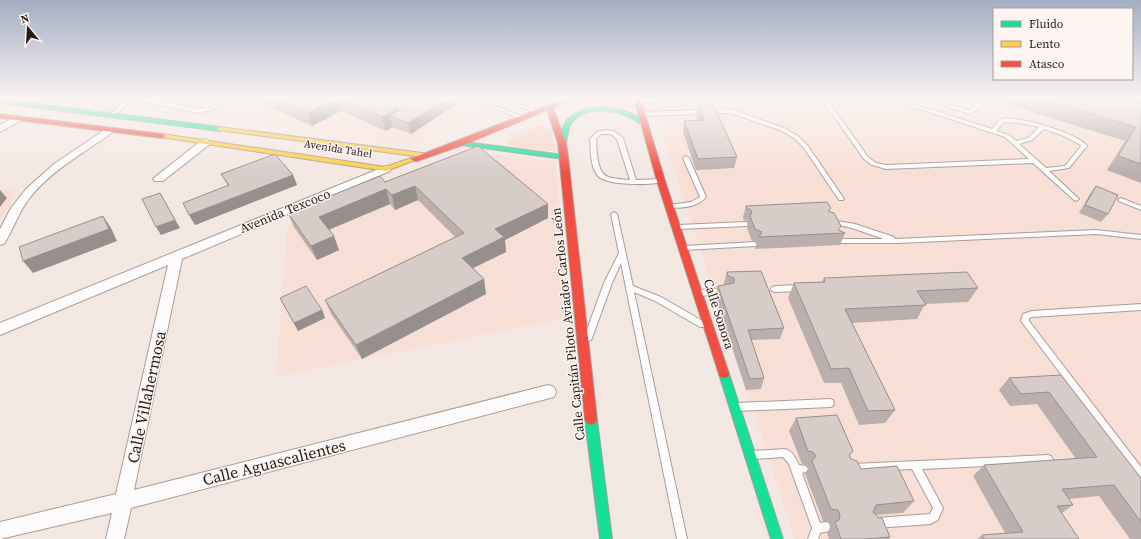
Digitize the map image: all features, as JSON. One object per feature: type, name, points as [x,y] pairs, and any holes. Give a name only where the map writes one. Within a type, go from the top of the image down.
[{"type":"street","points":[[0,128],[9,123]]},
{"type":"street","name":"Avenida Tahel","points":[[52,123],[206,142],[386,169]]},
{"type":"street","name":"Avenida Tahel","points":[[176,123],[425,155]]},
{"type":"street","name":"Avenida Texcoco","points":[[0,329],[386,169],[511,123]]},
{"type":"street","name":"Calle Capitán Piloto Aviador Carlos León","points":[[556,123],[564,157],[584,359],[606,539]]},
{"type":"street","points":[[562,144],[564,133],[568,123]]},
{"type":"street","name":"Calle Sonora","points":[[645,124],[661,181],[671,206],[777,539]]},
{"type":"street","points":[[0,241],[18,208],[30,191],[44,178],[109,130]]},
{"type":"street","points":[[159,179],[206,142]]},
{"type":"street","points":[[460,143],[564,157]]},
{"type":"street","name":"Calle Villahermosa","points":[[115,539],[176,256]]},
{"type":"street","name":"Calle Aguascalientes","points":[[0,531],[124,501],[548,392]]},
{"type":"lane","points":[[765,123],[782,129],[796,137],[806,147],[841,199]]},
{"type":"lane","points":[[842,123],[866,158],[878,165],[898,166],[1035,161]]},
{"type":"lane","points":[[969,123],[1007,136],[1076,199]]},
{"type":"lane","points":[[993,131],[1000,123]]},
{"type":"lane","points":[[1027,123],[1077,140],[1084,146],[1068,167],[1045,170]]},
{"type":"lane","points":[[1016,143],[1030,139],[1042,127]]},
{"type":"lane","points":[[633,181],[620,138],[612,132],[599,133],[595,136],[593,139],[600,175],[610,180],[633,181],[661,181]]},
{"type":"lane","points":[[671,206],[694,203],[700,201],[703,197],[686,158]]},
{"type":"lane","points":[[1121,200],[1141,208]]},
{"type":"lane","points":[[614,214],[682,539]]},
{"type":"lane","points":[[828,222],[853,226],[898,240]]},
{"type":"lane","points":[[678,228],[745,224]]},
{"type":"lane","points":[[838,241],[1096,232],[1141,237]]},
{"type":"lane","points":[[684,248],[754,244]]},
{"type":"lane","points":[[584,359],[591,326],[602,304],[608,283],[622,253]]},
{"type":"lane","points":[[775,289],[806,287]]},
{"type":"lane","points":[[630,288],[658,299],[696,319],[711,331]]},
{"type":"lane","points":[[698,293],[727,291]]},
{"type":"lane","points":[[1141,307],[1032,314],[1026,316],[1025,321],[1141,474]]},
{"type":"lane","points":[[736,407],[830,403]]},
{"type":"lane","points":[[750,456],[785,453],[800,469],[821,527],[813,539]]},
{"type":"lane","points":[[847,468],[1048,458]]},
{"type":"lane","points":[[870,523],[935,517],[938,508],[915,465]]},
{"type":"shaded area","points":[[248,123],[471,123],[428,139],[411,142],[397,142]]},
{"type":"shaded area","points":[[659,123],[1141,123],[1141,539],[795,539]]},
{"type":"shaded area","points":[[536,126],[543,126],[552,131],[555,151],[511,146],[507,143],[509,139]]},
{"type":"shaded area","points":[[465,153],[555,161],[571,317],[276,377],[287,227]]},
{"type":"shaded area","points":[[0,189],[19,189],[0,222]]},
{"type":"building","points":[[685,123],[722,123],[737,157],[698,159]]},
{"type":"building","points":[[1123,123],[1141,123],[1141,164],[1118,156],[1136,127]]},
{"type":"building","points":[[478,146],[548,204],[495,229],[504,237],[462,258],[484,279],[356,345],[325,300],[464,233],[415,186],[392,195],[386,189],[319,217],[334,236],[311,246],[288,213],[380,176],[385,182]]},
{"type":"building","points":[[275,154],[293,175],[189,215],[183,203],[229,185],[221,174]]},
{"type":"building","points":[[1096,186],[1118,195],[1108,214],[1085,205]]},
{"type":"building","points":[[160,193],[175,220],[156,227],[142,199]]},
{"type":"building","points":[[827,202],[831,208],[828,211],[834,213],[841,226],[838,230],[845,233],[759,237],[762,232],[755,229],[750,216],[752,212],[750,209],[747,209],[746,206]]},
{"type":"building","points":[[103,216],[109,229],[23,261],[19,247]]},
{"type":"building","points":[[761,271],[784,328],[748,330],[764,378],[750,379],[718,286],[734,283],[734,278],[728,276],[727,272]]},
{"type":"building","points":[[967,272],[978,288],[917,291],[926,305],[845,309],[895,410],[868,411],[849,368],[831,369],[794,283],[825,282],[824,278]]},
{"type":"building","points":[[306,286],[322,310],[294,323],[280,298]]},
{"type":"building","points":[[1061,375],[1141,478],[1141,522],[1114,485],[1062,489],[1073,505],[1057,506],[1079,539],[984,539],[982,535],[1023,532],[984,465],[1097,457],[1049,392],[1021,394],[1009,378]]},
{"type":"building","points":[[837,415],[853,451],[849,455],[851,459],[857,461],[861,469],[897,466],[914,501],[876,505],[873,512],[879,518],[882,518],[890,537],[841,539],[835,522],[839,520],[840,515],[838,510],[831,509],[812,461],[816,456],[813,452],[808,451],[796,418]]},
{"type":"traffic: fast","points":[[174,123],[220,129]]},
{"type":"traffic: fast","points":[[562,143],[568,123]]},
{"type":"traffic: fast","points":[[461,143],[564,157]]},
{"type":"traffic: fast","points":[[724,374],[777,539]]},
{"type":"traffic: fast","points":[[591,420],[606,539]]},
{"type":"traffic: slow","points":[[220,129],[422,155]]},
{"type":"traffic: slow","points":[[162,136],[386,169],[414,159]]},
{"type":"traffic: jam","points":[[58,123],[162,136]]},
{"type":"traffic: jam","points":[[414,159],[460,143],[509,123]]},
{"type":"traffic: jam","points":[[555,123],[562,143],[564,157],[591,420]]},
{"type":"traffic: jam","points":[[644,123],[661,181],[724,374]]}]
